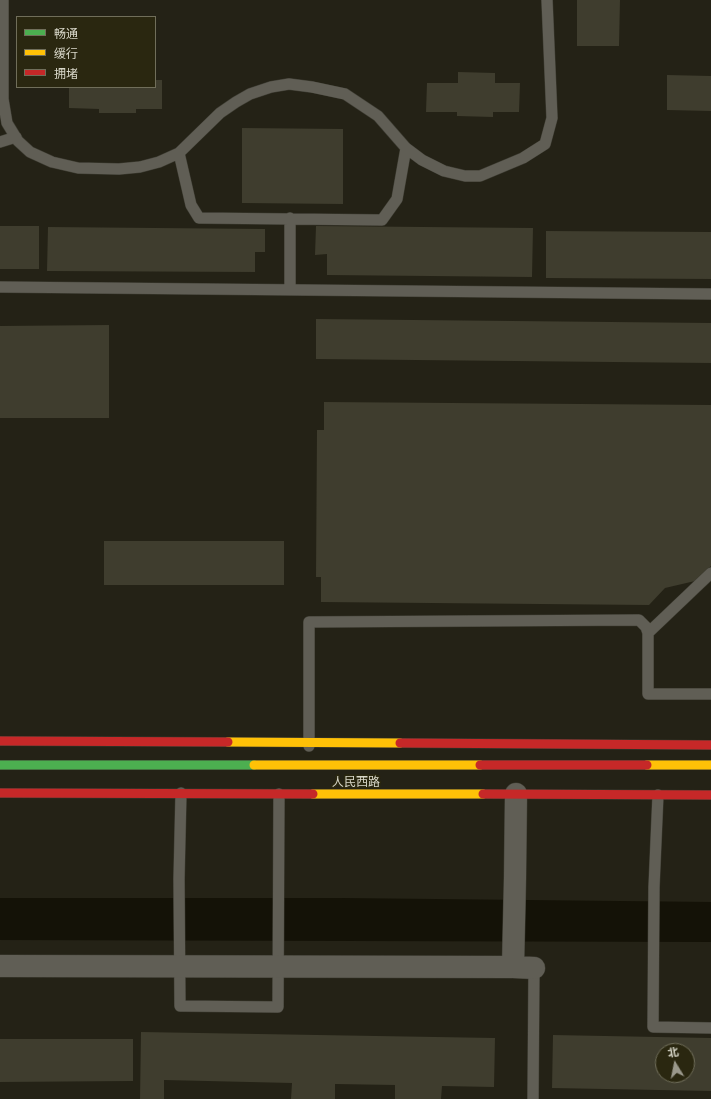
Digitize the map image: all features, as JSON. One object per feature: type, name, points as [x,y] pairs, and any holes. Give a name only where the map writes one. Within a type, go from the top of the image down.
[{"type":"main road","points":[[0,741],[711,745]]},
{"type":"main road","name":"人民西路","points":[[0,765],[711,765]]},
{"type":"main road","name":"人民西路","points":[[0,793],[711,795]]},
{"type":"street","points":[[0,966],[180,960],[520,962],[515,878],[516,794]]},
{"type":"lane","points":[[3,0],[3,98],[7,123],[18,141],[30,152],[52,162],[78,168],[119,169],[140,167],[159,162],[179,153],[220,113],[236,102],[250,94],[289,84],[312,86],[345,94],[378,116],[406,148],[422,160],[444,171],[465,176],[480,176],[523,158],[545,144],[552,118],[547,0]]},
{"type":"lane","points":[[0,142],[16,137]]},
{"type":"lane","points":[[179,153],[191,205],[199,218],[382,220],[397,199],[406,148]]},
{"type":"lane","points":[[290,218],[290,290]]},
{"type":"lane","points":[[0,287],[711,294]]},
{"type":"lane","points":[[648,633],[711,573]]},
{"type":"lane","points":[[309,765],[308,622],[639,620],[646,627],[648,633],[648,694],[711,694]]},
{"type":"lane","points":[[181,793],[180,1006],[256,1007],[278,1007],[279,794]]},
{"type":"lane","points":[[658,795],[654,887],[653,1027],[711,1028]]},
{"type":"lane","points":[[520,962],[533,1099]]},
{"type":"shaded area","points":[[0,898],[342,898],[711,902],[711,942],[0,940]]},
{"type":"building","points":[[577,0],[620,0],[619,46],[577,46]]},
{"type":"building","points":[[458,72],[495,73],[495,83],[520,83],[519,112],[493,112],[493,117],[457,116],[457,112],[426,112],[427,83],[458,83]]},
{"type":"building","points":[[667,75],[711,76],[711,111],[667,110]]},
{"type":"building","points":[[156,80],[162,80],[162,109],[136,109],[136,113],[99,113],[99,109],[69,108],[69,88],[156,88]]},
{"type":"building","points":[[242,128],[343,129],[343,204],[242,203]]},
{"type":"building","points":[[0,226],[39,226],[39,269],[0,269]]},
{"type":"building","points":[[316,226],[533,228],[532,277],[327,275],[327,254],[315,255]]},
{"type":"building","points":[[48,227],[265,229],[265,252],[255,252],[255,272],[47,271]]},
{"type":"building","points":[[546,231],[711,232],[711,279],[546,278]]},
{"type":"building","points":[[316,319],[711,323],[711,363],[316,359]]},
{"type":"building","points":[[109,325],[109,418],[0,418],[0,326]]},
{"type":"building","points":[[324,402],[711,405],[711,566],[695,581],[665,588],[649,605],[321,602],[321,577],[316,577],[317,430],[324,430]]},
{"type":"building","points":[[104,541],[284,541],[284,585],[104,585]]},
{"type":"building","points":[[141,1032],[495,1038],[494,1087],[442,1086],[441,1099],[395,1099],[395,1085],[335,1084],[335,1099],[291,1099],[292,1083],[164,1080],[164,1099],[140,1099]]},
{"type":"building","points":[[553,1035],[711,1038],[711,1091],[552,1088]]},
{"type":"building","points":[[0,1039],[133,1039],[133,1081],[0,1082]]},
{"type":"traffic: fast","points":[[0,765],[254,765]]},
{"type":"traffic: slow","points":[[228,742],[400,743]]},
{"type":"traffic: slow","points":[[254,765],[480,765]]},
{"type":"traffic: slow","points":[[647,765],[711,765]]},
{"type":"traffic: slow","points":[[313,794],[483,794]]},
{"type":"traffic: jam","points":[[0,741],[228,742]]},
{"type":"traffic: jam","points":[[400,743],[711,745]]},
{"type":"traffic: jam","points":[[480,765],[647,765]]},
{"type":"traffic: jam","points":[[0,793],[313,794]]},
{"type":"traffic: jam","points":[[483,794],[711,795]]}]
